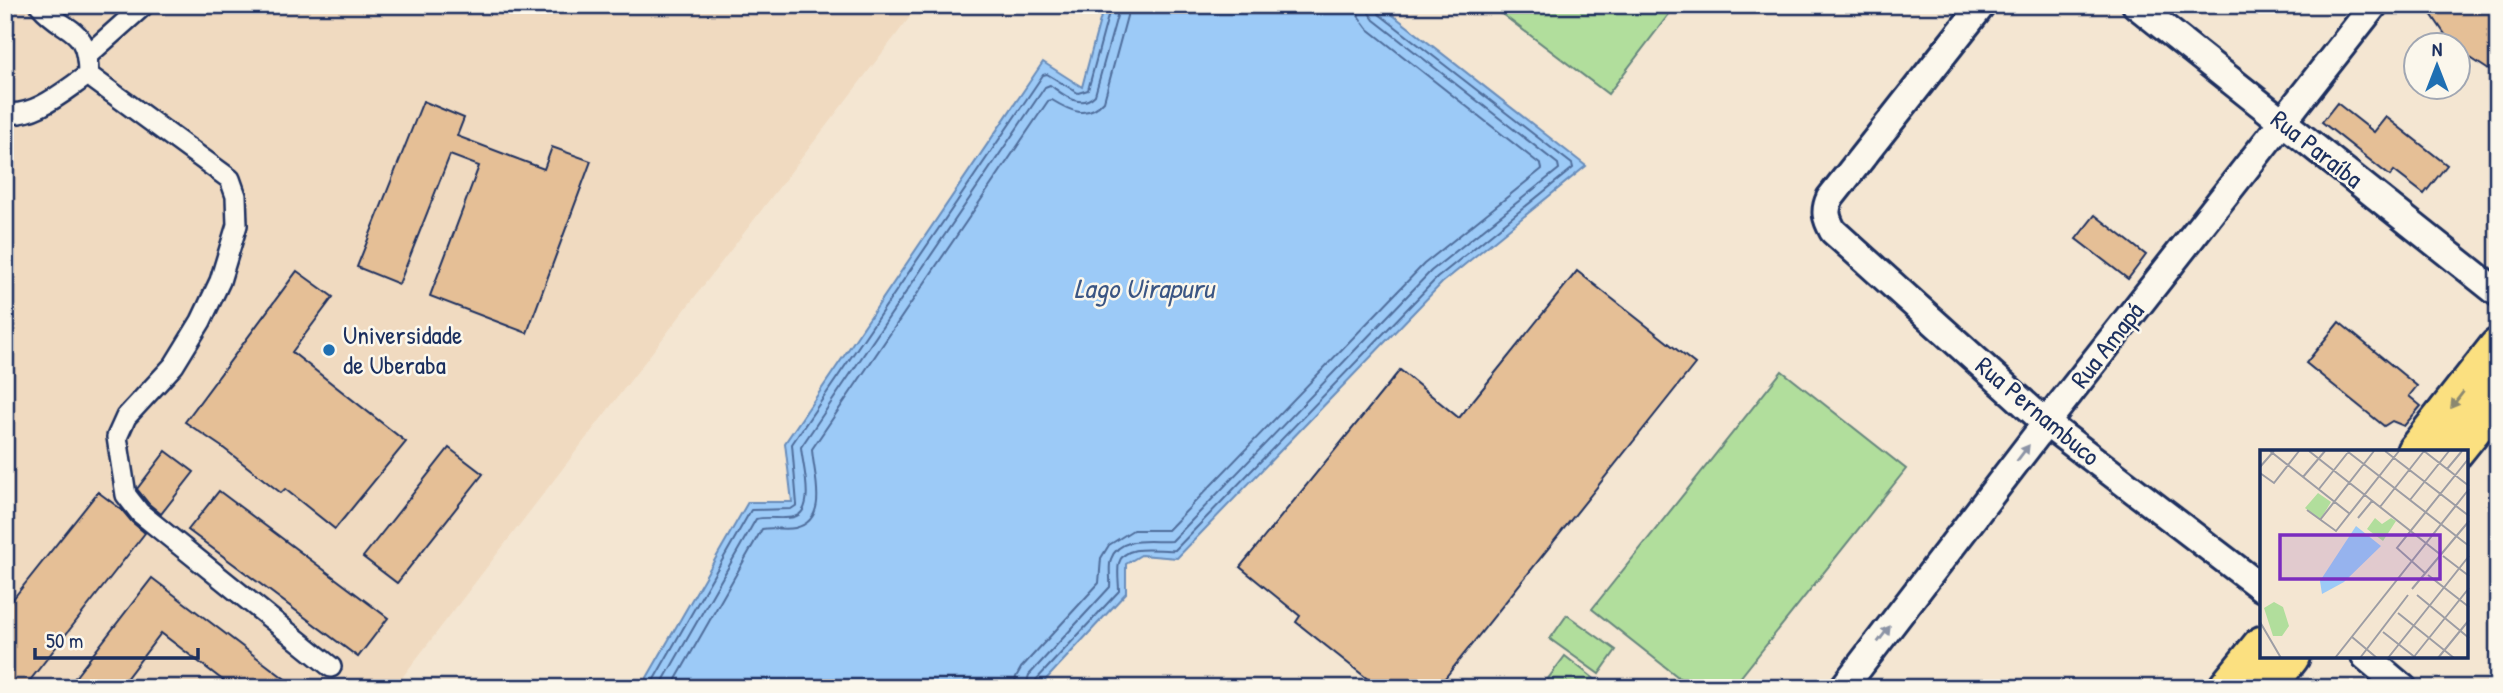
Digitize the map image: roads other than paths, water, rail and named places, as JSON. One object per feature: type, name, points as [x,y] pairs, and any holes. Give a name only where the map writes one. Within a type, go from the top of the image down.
[{"type":"main road","points":[[2418,450],[2498,348]]},
{"type":"main road","points":[[2455,450],[2498,396]]},
{"type":"main road","points":[[2228,688],[2260,648]]},
{"type":"main road","points":[[2265,688],[2288,658]]},
{"type":"street","points":[[40,5],[79,34],[88,65],[230,179],[236,196],[237,225],[219,281],[201,321],[174,365],[126,417],[117,437],[126,495],[140,513],[331,667]]},
{"type":"street","points":[[5,113],[13,114],[40,106],[88,65],[144,5]]},
{"type":"street","name":"Rua Pernambuco","points":[[1982,5],[1830,198],[1825,208],[1827,220],[1833,231],[2046,423],[2260,586]]},
{"type":"street","name":"Rua Paraíba","points":[[2136,5],[2498,293]]},
{"type":"street","name":"Rua Amapá","points":[[1843,688],[2046,423],[2374,5]]},
{"type":"street","points":[[2367,658],[2403,688]]},
{"type":"water","name":"Lago Uirapuru","points":[[1104,5],[1380,5],[1586,166],[1442,283],[1177,558],[1141,555],[1126,564],[1126,593],[1038,688],[641,688],[748,502],[792,502],[785,443],[1043,62],[1082,87]]},
{"type":"place","name":"Universidade de Uberaba","points":[[329,350]]}]
